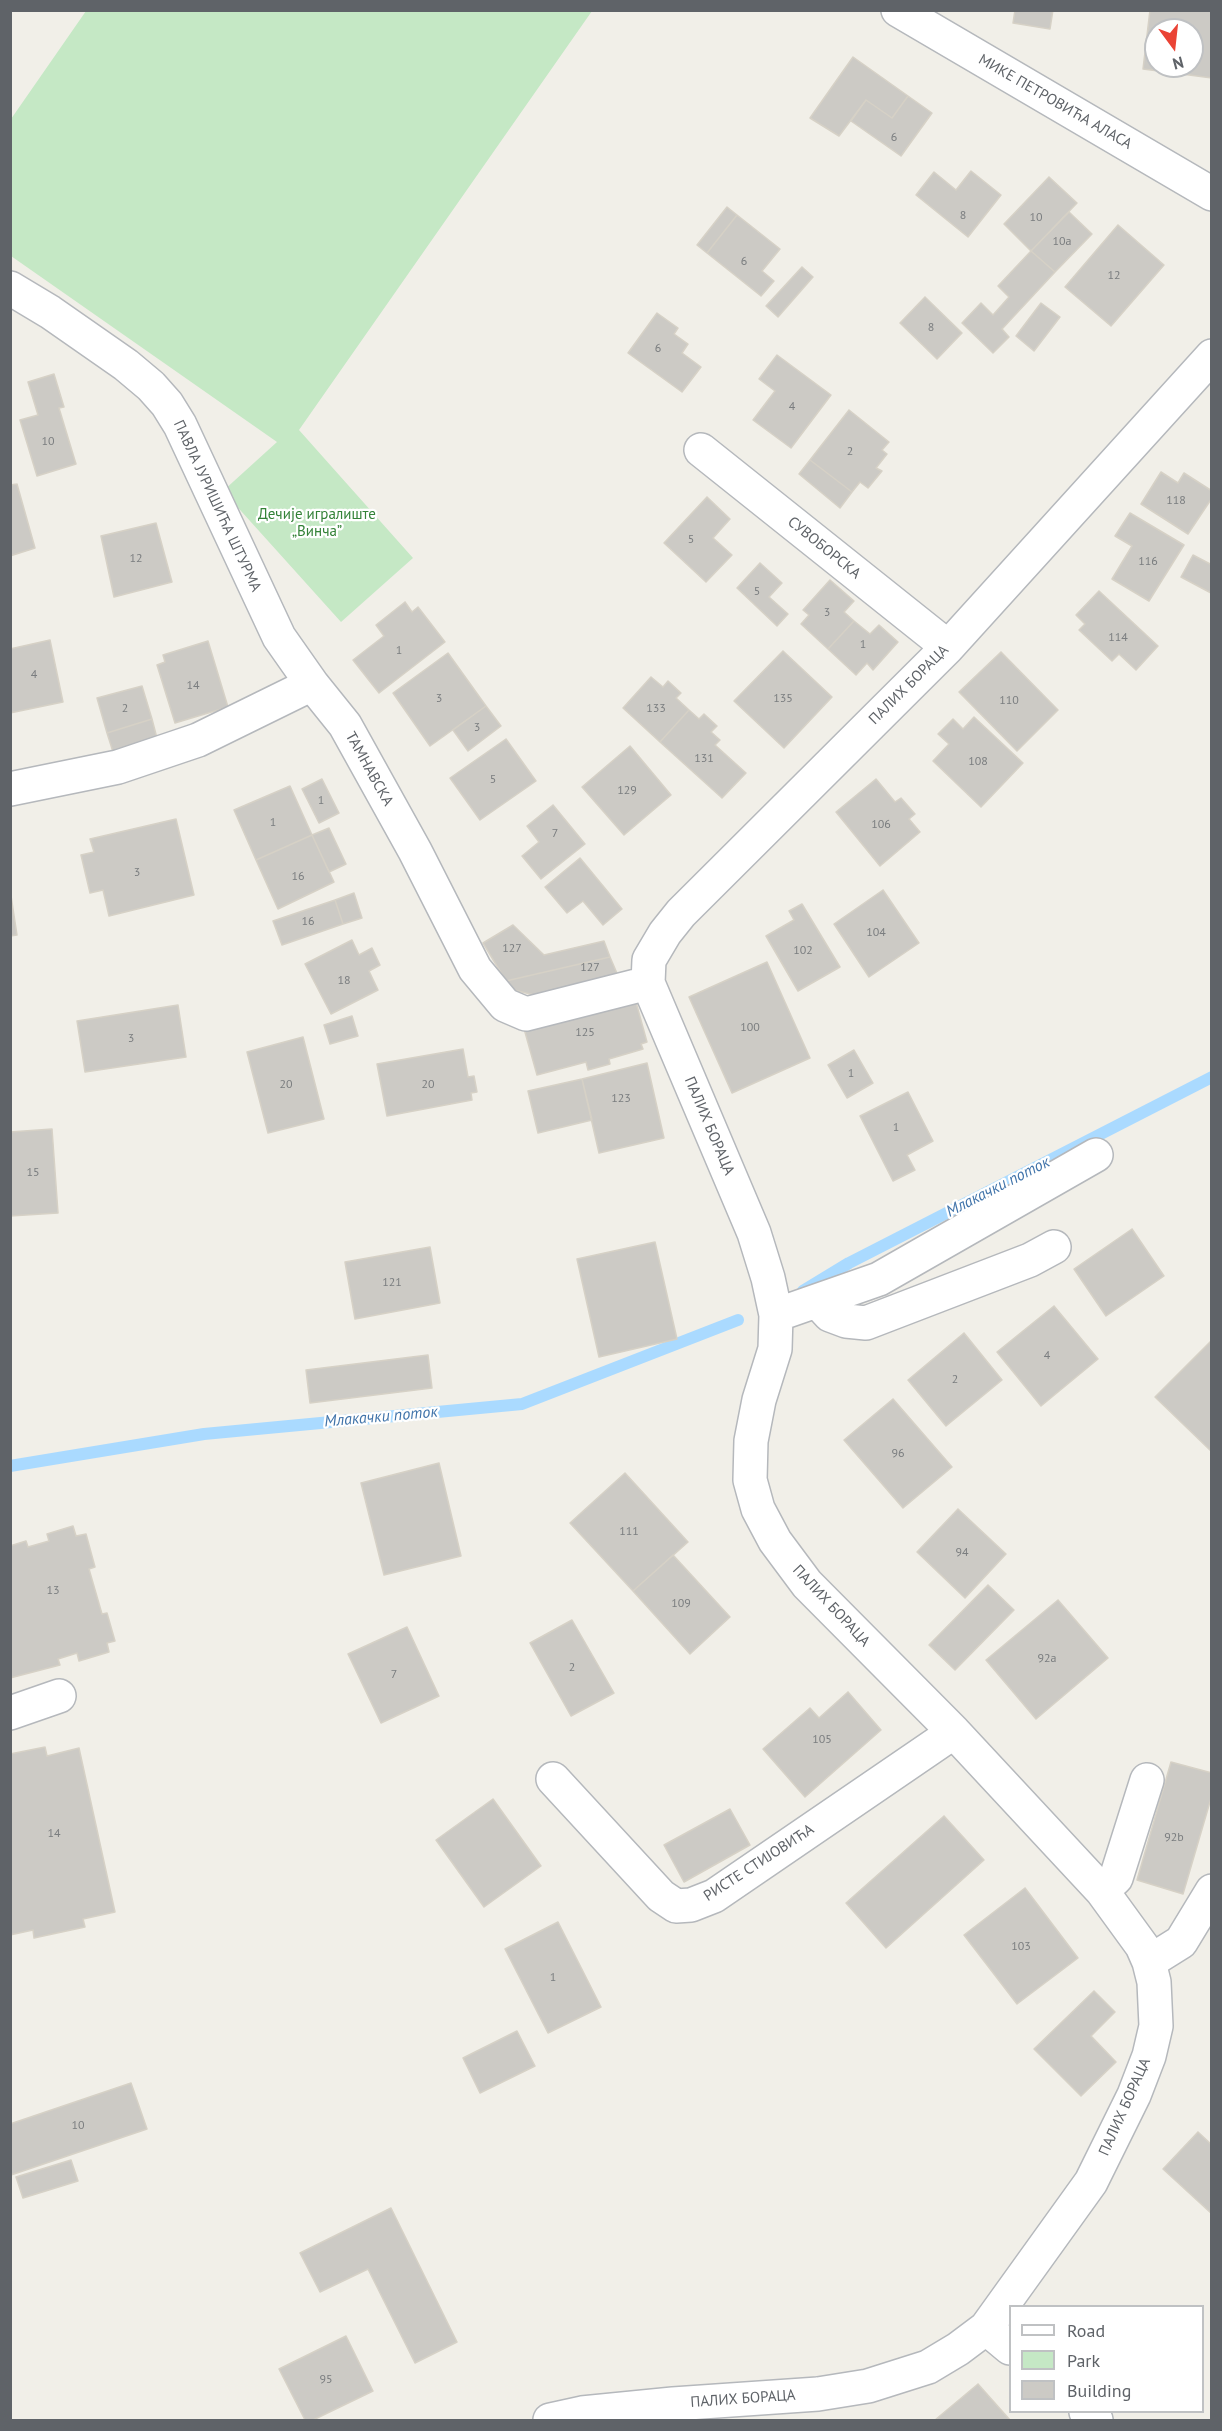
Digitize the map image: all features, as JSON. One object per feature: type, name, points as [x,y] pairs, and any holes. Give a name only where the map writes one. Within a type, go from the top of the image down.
[{"type":"street","name":"МИКЕ ПЕТРОВИЋА АЛАСА","points":[[898,10],[1212,194]]},
{"type":"street","name":"ПАВЛА ЈУРИШИЋА ШТУРМА","points":[[10,288],[50,312],[126,365],[151,386],[167,404],[180,425],[279,637],[312,684]]},
{"type":"street","name":"ПАЛИХ БОРАЦА","points":[[1018,2305],[1091,2182],[1134,2095],[1149,2056],[1156,2026],[1154,1982],[1149,1962],[1142,1946],[1102,1891],[954,1732],[807,1584],[775,1541],[758,1509],[750,1480],[751,1441],[759,1400],[775,1349],[776,1315],[768,1278],[754,1233],[648,983],[649,960],[681,913],[948,647],[1212,356]]},
{"type":"street","name":"СУВОБОРСКА","points":[[701,450],[948,647]]},
{"type":"street","points":[[10,789],[118,767],[188,743],[312,684]]},
{"type":"street","name":"ТАМНАВСКА","points":[[312,684],[345,725],[415,851],[475,969],[505,1005],[526,1014],[648,983]]},
{"type":"street","points":[[776,1315],[879,1279],[1096,1155]]},
{"type":"street","points":[[818,1302],[830,1315],[846,1322],[866,1323],[1019,1264],[1054,1247]]},
{"type":"street","points":[[10,1713],[59,1696]]},
{"type":"street","name":"РИСТЕ СТИЈОВИЋА","points":[[553,1779],[661,1896],[676,1906],[691,1905],[714,1896],[954,1732]]},
{"type":"street","points":[[1102,1891],[1116,1878],[1147,1779]]},
{"type":"street","points":[[1149,1962],[1181,1942],[1212,1891]]},
{"type":"street","name":"ПАЛИХ БОРАЦА","points":[[550,2421],[582,2413],[818,2394],[868,2386],[928,2367],[958,2349],[998,2338],[1009,2320]]},
{"type":"green space","name":"Дечије игралиште „Винча”","points":[[86,11],[592,11],[299,430],[413,558],[341,622],[223,491],[277,442],[11,256],[11,119]]},
{"type":"building","points":[[1015,10],[1053,10],[1050,29],[1013,23]]},
{"type":"building","points":[[1150,10],[1212,10],[1212,78],[1204,77],[1204,18],[1149,18]]},
{"type":"building","points":[[853,57],[908,96],[892,118],[866,100],[839,136],[810,118]]},
{"type":"building","points":[[908,96],[932,113],[901,156],[851,121],[866,100],[892,118]]},
{"type":"building","points":[[971,171],[1001,195],[968,237],[916,195],[934,172],[956,190]]},
{"type":"building","points":[[1049,177],[1077,203],[1031,251],[1004,224]]},
{"type":"building","points":[[727,207],[737,215],[707,253],[697,245]]},
{"type":"building","points":[[1069,212],[1092,234],[1055,272],[1031,251]]},
{"type":"building","points":[[737,215],[780,249],[762,271],[774,281],[761,296],[707,253]]},
{"type":"building","points":[[1118,225],[1164,265],[1111,326],[1065,287]]},
{"type":"building","points":[[1031,251],[1055,272],[1002,329],[1009,337],[993,353],[962,323],[981,303],[993,315],[1009,297],[998,286]]},
{"type":"building","points":[[802,267],[813,277],[778,317],[766,306]]},
{"type":"building","points":[[925,297],[962,333],[937,359],[900,323]]},
{"type":"building","points":[[1041,303],[1060,317],[1034,351],[1016,336]]},
{"type":"building","points":[[657,313],[678,328],[674,334],[688,344],[682,353],[701,367],[682,392],[628,353]]},
{"type":"building","points":[[777,355],[831,395],[791,448],[753,420],[775,391],[759,379]]},
{"type":"building","points":[[54,374],[64,407],[59,408],[76,464],[37,476],[20,420],[38,415],[28,382]]},
{"type":"building","points":[[849,410],[889,442],[882,450],[887,454],[876,468],[882,471],[868,488],[860,482],[852,492],[810,460]]},
{"type":"building","points":[[810,460],[852,492],[840,508],[799,474]]},
{"type":"building","points":[[1161,472],[1178,483],[1184,473],[1212,491],[1212,498],[1188,534],[1141,504]]},
{"type":"building","points":[[17,484],[35,548],[10,556],[10,485]]},
{"type":"building","points":[[707,497],[730,519],[713,538],[732,555],[706,582],[664,543]]},
{"type":"building","points":[[1130,513],[1184,545],[1149,601],[1112,579],[1132,546],[1115,536]]},
{"type":"building","points":[[156,523],[172,582],[114,597],[101,536]]},
{"type":"building","points":[[1193,555],[1212,565],[1211,593],[1181,577]]},
{"type":"building","points":[[760,563],[782,583],[769,597],[788,614],[777,626],[737,588]]},
{"type":"building","points":[[830,580],[854,601],[844,612],[854,621],[828,649],[801,624],[809,615],[803,610]]},
{"type":"building","points":[[1099,591],[1158,646],[1136,670],[1119,654],[1112,661],[1079,630],[1085,624],[1076,615]]},
{"type":"building","points":[[405,602],[412,612],[418,607],[445,642],[379,693],[353,660],[384,636],[376,625]]},
{"type":"building","points":[[854,621],[870,634],[879,625],[898,642],[873,670],[867,663],[856,675],[828,649]]},
{"type":"building","points":[[50,640],[63,702],[10,713],[10,649]]},
{"type":"building","points":[[208,641],[228,707],[175,723],[157,665],[165,662],[163,655]]},
{"type":"building","points":[[783,651],[832,697],[784,748],[734,701]]},
{"type":"building","points":[[1001,652],[1058,710],[1017,751],[959,692]]},
{"type":"building","points":[[448,653],[486,706],[430,746],[393,693]]},
{"type":"building","points":[[651,677],[663,687],[668,681],[681,693],[676,698],[689,710],[660,742],[623,708]]},
{"type":"building","points":[[142,686],[152,719],[107,733],[97,698]]},
{"type":"building","points":[[486,706],[501,726],[468,751],[453,730]]},
{"type":"building","points":[[689,710],[699,719],[704,714],[717,726],[711,732],[720,740],[715,745],[746,773],[722,798],[660,742]]},
{"type":"building","points":[[974,717],[1023,763],[981,807],[933,761],[949,744],[938,734],[953,719],[963,729]]},
{"type":"building","points":[[152,719],[158,742],[114,755],[107,733]]},
{"type":"building","points":[[506,739],[536,781],[480,820],[450,778]]},
{"type":"building","points":[[630,746],[671,795],[624,835],[582,787]]},
{"type":"building","points":[[322,779],[339,813],[319,823],[302,789]]},
{"type":"building","points":[[876,779],[895,802],[901,798],[915,814],[909,819],[920,832],[880,866],[836,812]]},
{"type":"building","points":[[290,786],[312,835],[256,860],[234,810]]},
{"type":"building","points":[[553,805],[585,844],[541,879],[522,856],[539,842],[527,826]]},
{"type":"building","points":[[176,819],[194,895],[109,916],[103,890],[90,893],[81,855],[94,852],[90,839]]},
{"type":"building","points":[[329,828],[346,864],[329,872],[312,835]]},
{"type":"building","points":[[312,835],[334,882],[278,909],[256,860]]},
{"type":"building","points":[[580,858],[622,909],[603,925],[583,901],[567,913],[545,887]]},
{"type":"building","points":[[10,889],[17,935],[10,936]]},
{"type":"building","points":[[883,890],[919,943],[869,977],[834,924]]},
{"type":"building","points":[[354,893],[362,918],[343,924],[335,900]]},
{"type":"building","points":[[335,900],[343,924],[282,945],[273,921]]},
{"type":"building","points":[[802,904],[840,967],[798,991],[766,936],[794,920],[789,911]]},
{"type":"building","points":[[513,925],[544,955],[604,941],[610,957],[506,981],[483,943]]},
{"type":"building","points":[[352,940],[359,955],[372,948],[380,965],[369,971],[378,990],[331,1014],[305,964]]},
{"type":"building","points":[[610,957],[619,978],[538,996],[514,990],[506,981]]},
{"type":"building","points":[[767,962],[810,1058],[732,1093],[689,997]]},
{"type":"building","points":[[634,995],[647,1042],[641,1044],[643,1049],[609,1059],[610,1064],[588,1070],[586,1062],[537,1075],[523,1025]]},
{"type":"building","points":[[178,1005],[186,1057],[85,1072],[77,1021]]},
{"type":"building","points":[[352,1016],[358,1036],[330,1044],[324,1025]]},
{"type":"building","points":[[303,1037],[324,1119],[268,1133],[247,1052]]},
{"type":"building","points":[[463,1049],[468,1077],[474,1076],[477,1092],[471,1093],[472,1100],[387,1116],[377,1064]]},
{"type":"building","points":[[854,1050],[873,1083],[847,1098],[828,1065]]},
{"type":"building","points":[[647,1063],[664,1138],[599,1153],[582,1079]]},
{"type":"building","points":[[582,1079],[592,1120],[538,1133],[528,1091]]},
{"type":"building","points":[[908,1092],[933,1141],[907,1155],[915,1170],[893,1181],[860,1116]]},
{"type":"building","points":[[52,1129],[58,1213],[10,1216],[10,1132]]},
{"type":"building","points":[[1132,1229],[1164,1276],[1106,1316],[1074,1269]]},
{"type":"building","points":[[655,1242],[677,1339],[599,1357],[577,1259]]},
{"type":"building","points":[[430,1247],[440,1303],[355,1319],[345,1262]]},
{"type":"building","points":[[1054,1306],[1098,1359],[1041,1406],[997,1352]]},
{"type":"building","points":[[964,1333],[1002,1380],[946,1426],[908,1380]]},
{"type":"building","points":[[1212,1340],[1212,1452],[1155,1397]]},
{"type":"building","points":[[428,1355],[432,1388],[310,1403],[306,1370]]},
{"type":"building","points":[[893,1399],[952,1467],[903,1508],[844,1440]]},
{"type":"building","points":[[439,1463],[461,1556],[384,1575],[361,1483]]},
{"type":"building","points":[[625,1473],[688,1542],[633,1591],[570,1523]]},
{"type":"building","points":[[958,1509],[1006,1554],[965,1598],[917,1552]]},
{"type":"building","points":[[73,1526],[76,1536],[86,1534],[95,1567],[89,1569],[102,1614],[107,1613],[115,1641],[107,1643],[109,1652],[79,1661],[77,1653],[58,1659],[60,1665],[10,1678],[10,1546],[26,1541],[28,1547],[49,1541],[47,1534]]},
{"type":"building","points":[[673,1555],[730,1617],[690,1654],[633,1591]]},
{"type":"building","points":[[988,1585],[1014,1610],[955,1670],[929,1645]]},
{"type":"building","points":[[1058,1600],[1108,1658],[1036,1719],[986,1660]]},
{"type":"building","points":[[572,1620],[614,1693],[571,1716],[530,1643]]},
{"type":"building","points":[[407,1627],[439,1696],[381,1723],[348,1654]]},
{"type":"building","points":[[848,1692],[881,1730],[805,1797],[763,1749],[810,1708],[819,1718]]},
{"type":"building","points":[[45,1747],[47,1756],[79,1748],[115,1912],[83,1919],[85,1927],[34,1938],[33,1930],[10,1935],[10,1754]]},
{"type":"building","points":[[1171,1762],[1212,1773],[1212,1795],[1183,1894],[1137,1880]]},
{"type":"building","points":[[493,1799],[541,1866],[484,1907],[436,1840]]},
{"type":"building","points":[[730,1809],[750,1845],[684,1882],[664,1845]]},
{"type":"building","points":[[944,1816],[984,1860],[886,1948],[846,1903]]},
{"type":"building","points":[[1025,1888],[1078,1958],[1017,2004],[964,1935]]},
{"type":"building","points":[[558,1922],[601,2007],[548,2033],[505,1949]]},
{"type":"building","points":[[1094,1991],[1115,2012],[1091,2036],[1116,2062],[1081,2096],[1034,2049]]},
{"type":"building","points":[[517,2031],[535,2066],[480,2093],[463,2058]]},
{"type":"building","points":[[131,2083],[147,2129],[11,2175],[10,2124]]},
{"type":"building","points":[[1198,2132],[1212,2145],[1212,2214],[1163,2169]]},
{"type":"building","points":[[71,2160],[78,2181],[23,2198],[16,2177]]},
{"type":"building","points":[[391,2208],[457,2342],[415,2363],[368,2269],[320,2292],[300,2253]]},
{"type":"building","points":[[346,2336],[373,2391],[313,2420],[305,2420],[279,2369]]},
{"type":"building","points":[[978,2384],[1010,2420],[935,2420]]},
{"type":"waterway","name":"Млакачки поток","points":[[803,1291],[849,1263],[1212,1077]]},
{"type":"waterway","name":"Млакачки поток","points":[[10,1466],[204,1434],[522,1404],[738,1320]]}]
